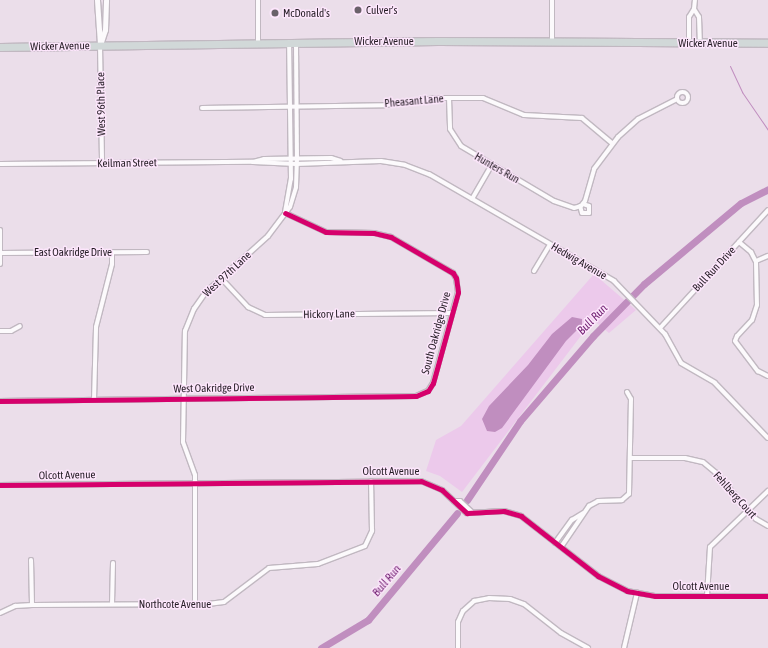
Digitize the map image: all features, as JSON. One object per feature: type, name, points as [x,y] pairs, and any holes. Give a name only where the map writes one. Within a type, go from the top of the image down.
[{"type":"highway","name":"Wicker Avenue","points":[[0,47],[258,42],[552,41],[768,43]]},
{"type":"street","name":"West 96th Place","points":[[97,0],[97,29],[100,45],[102,163]]},
{"type":"street","name":"West 96th Place","points":[[100,45],[105,30],[106,0]]},
{"type":"street","points":[[258,0],[258,42]]},
{"type":"street","points":[[552,0],[552,41]]},
{"type":"street","points":[[689,43],[690,17],[694,9],[694,0]]},
{"type":"street","points":[[694,9],[699,17],[700,43]]},
{"type":"street","name":"West 97th Lane","points":[[195,604],[195,483],[194,468],[184,445],[184,342],[187,325],[201,298],[271,232],[290,207],[294,194],[297,159],[297,106],[293,42]]},
{"type":"street","name":"West 97th Lane","points":[[285,213],[290,184],[288,106],[293,42]]},
{"type":"street","name":"Pheasant Lane","points":[[202,108],[390,104],[449,98],[487,99],[524,115],[579,117],[589,122],[612,143]]},
{"type":"street","name":"Hunters Run","points":[[449,98],[449,125],[455,140],[464,149],[558,203],[574,208],[582,205],[594,169],[612,143]]},
{"type":"street","points":[[612,143],[638,120],[677,99]]},
{"type":"street","name":"Hedwig Avenue","points":[[297,159],[331,158],[341,161]]},
{"type":"street","name":"Keilman Street","points":[[253,162],[297,159]]},
{"type":"street","name":"Hedwig Avenue","points":[[296,164],[341,161],[381,161],[410,167],[430,174],[607,276],[634,300],[660,328],[670,340],[681,363],[715,383],[768,438]]},
{"type":"street","name":"Keilman Street","points":[[0,164],[253,162],[296,164]]},
{"type":"street","points":[[472,199],[492,165]]},
{"type":"street","name":"Bull Run Drive","points":[[660,328],[768,210]]},
{"type":"street","name":"South Oakridge Drive","points":[[285,213],[330,233],[374,233],[391,237],[448,269],[456,278],[458,292],[433,383],[428,391]]},
{"type":"street","points":[[0,230],[0,264]]},
{"type":"street","points":[[739,242],[751,252],[756,261],[756,312],[735,341],[758,371],[767,375]]},
{"type":"street","points":[[534,271],[550,244]]},
{"type":"street","points":[[94,400],[96,328],[112,264],[112,252]]},
{"type":"street","name":"East Oakridge Drive","points":[[0,253],[147,252]]},
{"type":"street","points":[[756,261],[768,256]]},
{"type":"street","name":"Hickory Lane","points":[[221,278],[248,307],[265,315],[452,313]]},
{"type":"street","points":[[0,331],[11,331],[20,326]]},
{"type":"street","name":"West Oakridge Drive","points":[[0,400],[416,396],[428,391]]},
{"type":"street","points":[[555,543],[572,520],[596,502],[619,500],[628,496],[630,488],[631,399],[627,392]]},
{"type":"street","name":"Fehlberg Court","points":[[630,458],[689,458],[703,462],[712,469],[758,521],[768,526]]},
{"type":"street","name":"Olcott Avenue","points":[[0,485],[372,481],[425,482],[439,487],[464,511],[504,511],[517,514],[608,583],[636,593],[707,596],[768,596]]},
{"type":"street","name":"Northcote Avenue","points":[[0,614],[15,606],[32,605],[217,604],[228,600],[261,571],[273,566],[318,564],[362,549],[371,535],[372,481]]},
{"type":"street","points":[[707,596],[710,547],[768,491]]},
{"type":"street","points":[[561,547],[578,525],[584,512]]},
{"type":"street","points":[[31,560],[32,605]]},
{"type":"street","points":[[112,604],[113,563]]},
{"type":"street","points":[[624,648],[636,593]]},
{"type":"street","points":[[458,648],[458,622],[463,612],[474,602],[489,598],[510,599],[524,604],[561,633],[588,648]]},
{"type":"shaded area","points":[[594,274],[636,310],[609,333],[593,320],[462,492],[440,476],[426,471],[436,440],[461,426]]},
{"type":"shaded area","points":[[572,317],[582,319],[582,325],[566,341],[502,428],[495,432],[487,431],[482,419],[489,406],[528,365],[552,334]]},
{"type":"waterway","points":[[730,66],[742,92],[768,130]]},
{"type":"waterway","name":"Bull Run","points":[[467,500],[520,421],[593,336],[644,284],[741,203],[768,189]]},
{"type":"waterway","name":"Bull Run","points":[[321,648],[368,620],[457,513]]},
{"type":"cycle path","points":[[0,401],[416,396],[428,391],[433,383],[458,292],[456,278],[453,273],[391,237],[374,233],[326,232],[285,213]]},
{"type":"cycle path","points":[[0,485],[421,481],[442,490],[467,513],[504,511],[521,516],[598,576],[627,591],[655,596],[768,596]]},
{"type":"place","name":"Culver's","points":[[358,10]]},
{"type":"place","name":"McDonald's","points":[[275,13]]}]
